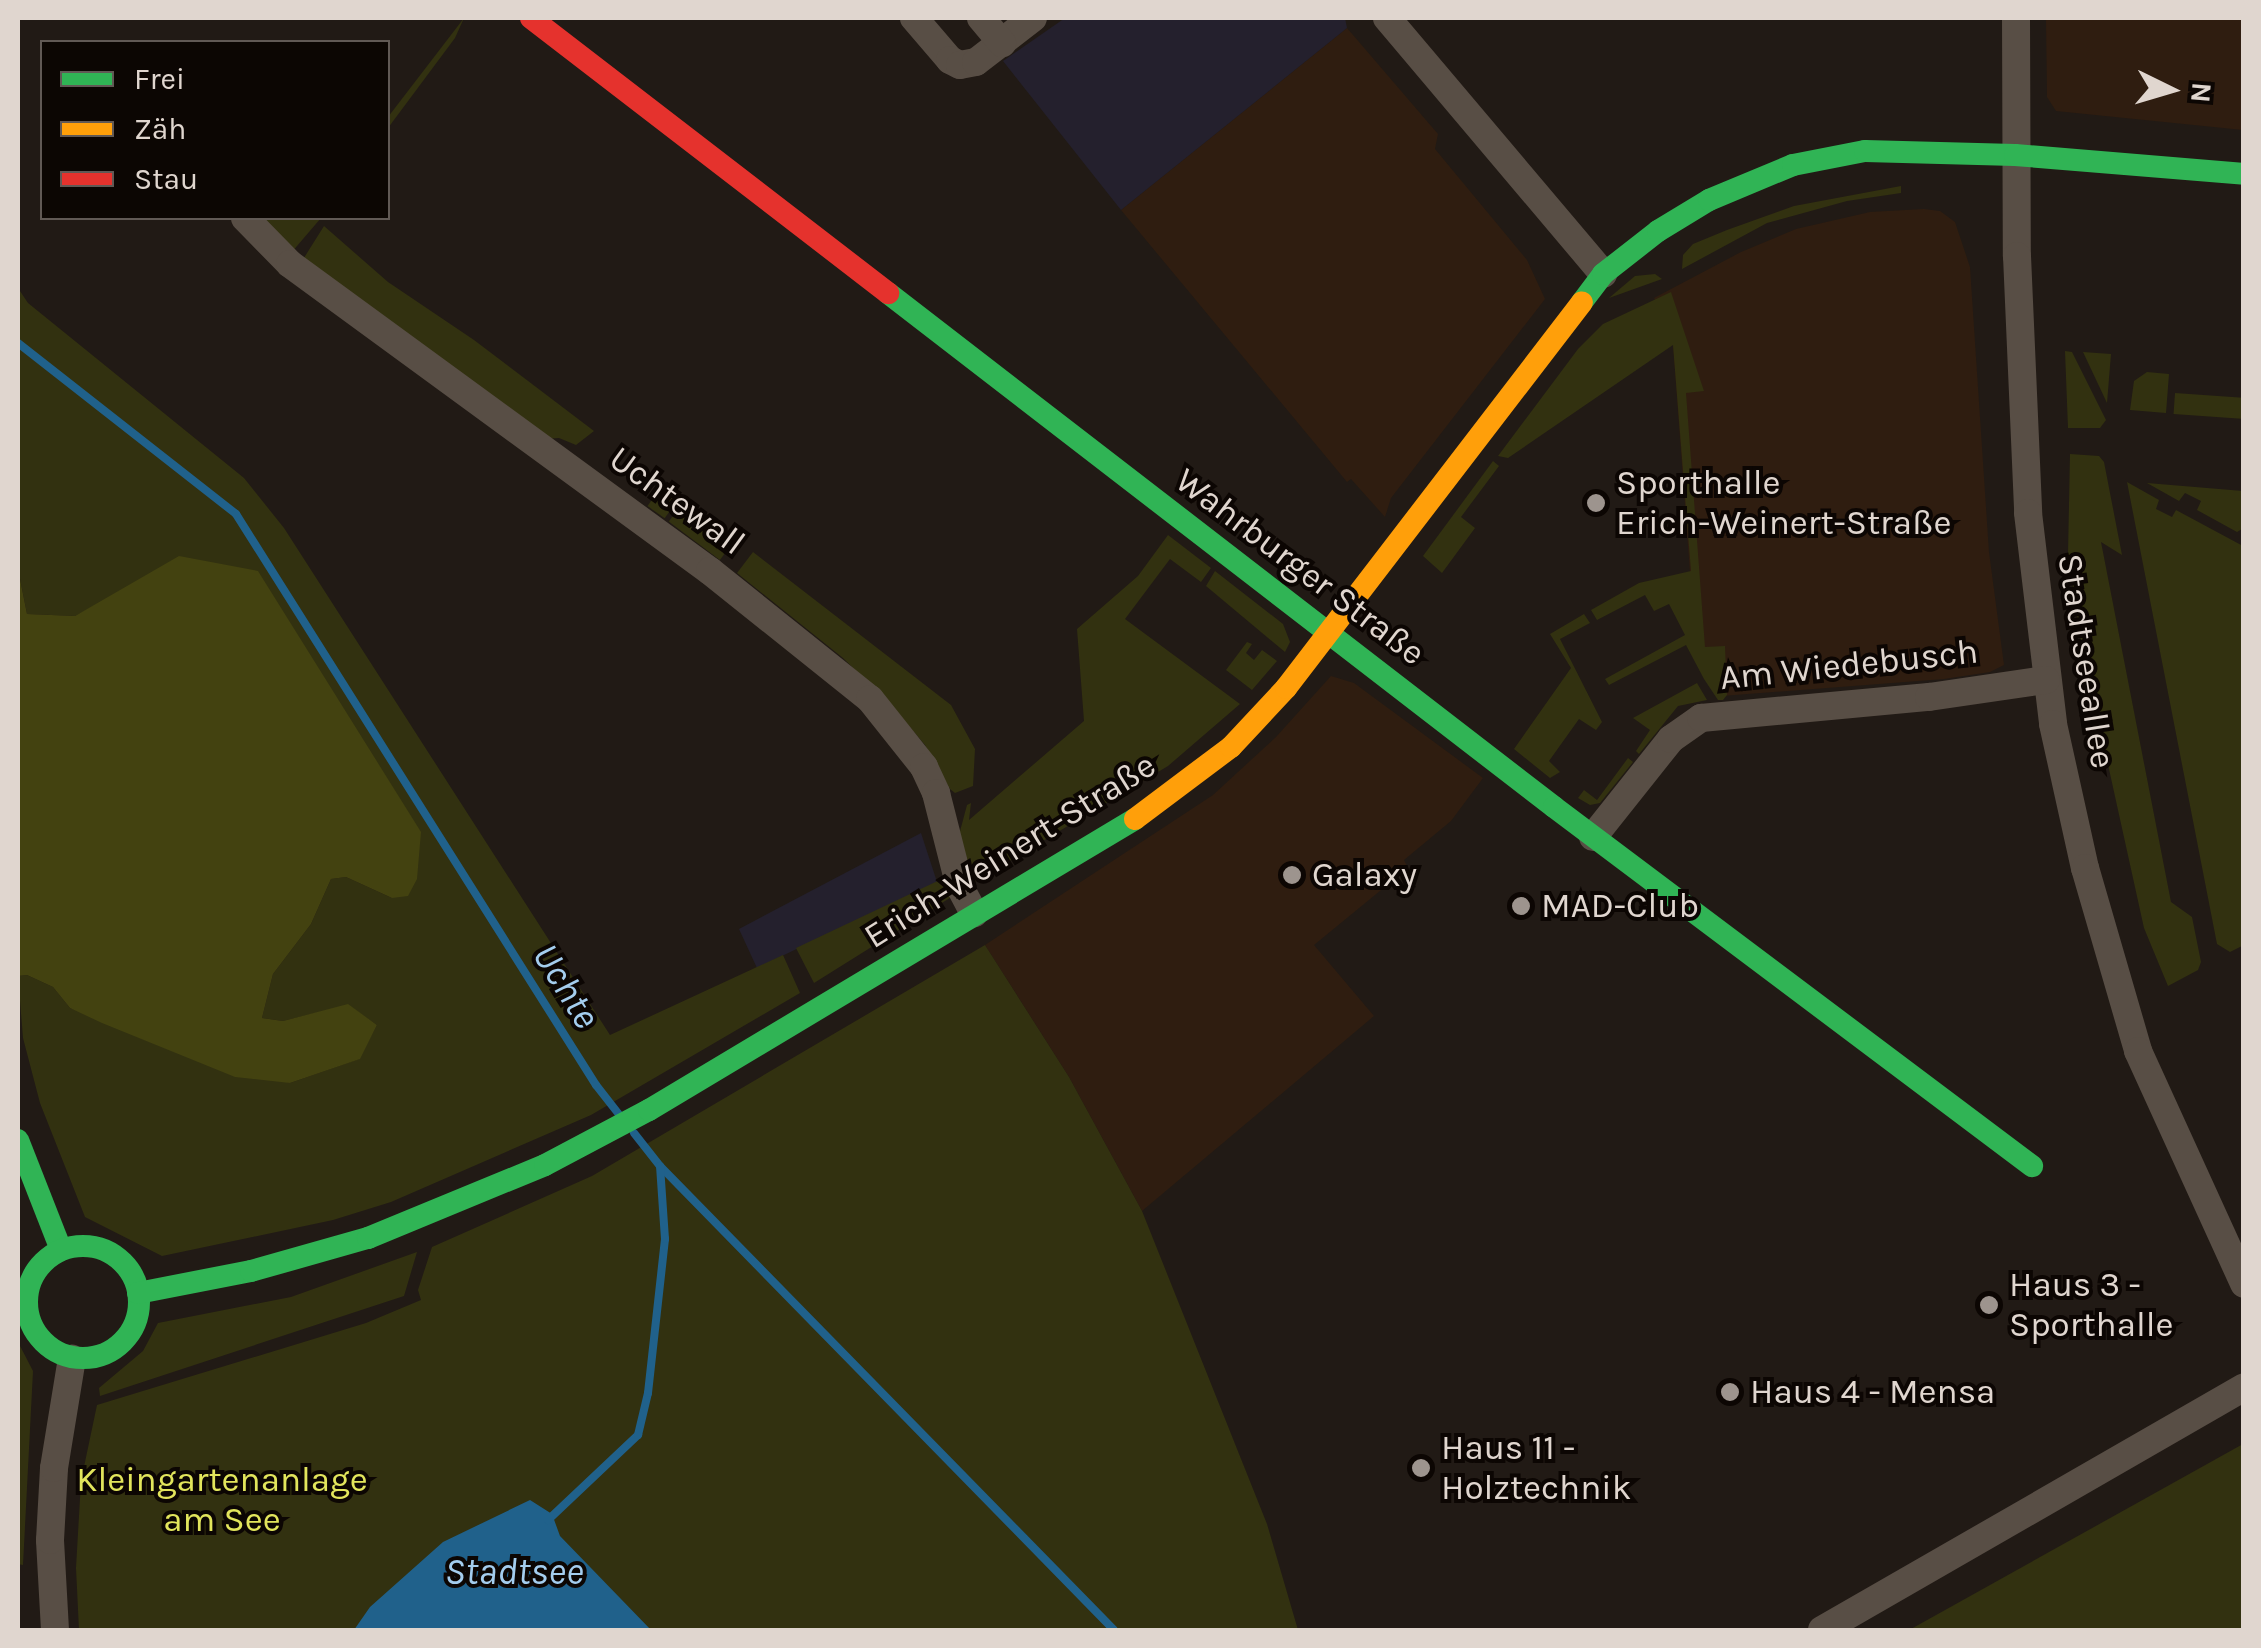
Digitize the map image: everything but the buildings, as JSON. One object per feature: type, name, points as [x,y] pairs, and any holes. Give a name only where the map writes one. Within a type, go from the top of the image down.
[{"type":"street","name":"Wahrburger Straße","points":[[530,18],[1593,837],[2032,1166]]},
{"type":"street","points":[[914,18],[960,66],[976,62],[1034,18]]},
{"type":"street","points":[[981,18],[1002,43]]},
{"type":"street","points":[[1387,18],[1603,274]]},
{"type":"street","name":"Stadtseeallee","points":[[2016,18],[2015,154],[2028,512],[2046,680],[2085,868],[2128,1022],[2152,1086],[2244,1284]]},
{"type":"street","name":"Erich-Weinert-Straße","points":[[138,1293],[251,1272],[368,1238],[486,1192],[611,1132],[974,913],[1090,850],[1165,800],[1260,718],[1330,634],[1603,274],[1658,231],[1709,200],[1794,166],[1865,151],[2015,154],[2244,174]]},
{"type":"street","name":"Uchtewall","points":[[247,220],[290,264],[710,571],[870,700],[924,767],[936,792],[960,887],[974,913]]},
{"type":"street","name":"Am Wiedebusch","points":[[1593,837],[1671,738],[1701,718],[1929,697],[2046,680]]},
{"type":"street","points":[[18,1140],[61,1250]]},
{"type":"street","points":[[91,1246],[110,1253],[132,1274],[138,1293],[134,1325],[122,1343],[93,1358],[72,1358],[38,1337],[27,1310],[28,1288],[37,1270],[61,1250],[91,1246]]},
{"type":"street","points":[[55,1630],[50,1540],[54,1468],[72,1358]]},
{"type":"street","points":[[1822,1630],[1863,1620],[2244,1387]]},
{"type":"shaded area","points":[[1065,18],[1345,18],[1347,28],[1121,210],[1003,61]]},
{"type":"shaded area","points":[[2046,18],[2243,18],[2243,130],[2056,111],[2047,97]]},
{"type":"shaded area","points":[[1347,28],[1438,134],[1435,149],[1527,260],[1545,299],[1391,498],[1385,517],[1351,479],[1347,482],[1121,210]]},
{"type":"shaded area","points":[[1940,211],[1955,222],[1970,267],[1989,552],[2004,665],[1990,672],[1944,679],[1722,696],[1696,653],[1673,344],[1654,298],[1741,252],[1796,229],[1870,212]]},
{"type":"shaded area","points":[[179,556],[258,571],[421,832],[417,879],[408,896],[392,898],[346,877],[331,879],[311,924],[273,974],[262,1018],[283,1021],[348,1004],[377,1025],[360,1059],[290,1083],[235,1077],[102,1023],[70,1008],[53,987],[27,975],[18,976],[18,569],[27,614],[75,616]]},
{"type":"shaded area","points":[[1331,676],[1354,683],[1483,778],[1451,821],[1404,860],[1408,868],[1314,945],[1374,1016],[1142,1211],[1069,1077],[985,945],[1213,795],[1276,737]]},
{"type":"shaded area","points":[[921,833],[937,882],[757,968],[739,929]]},
{"type":"green space","points":[[464,18],[455,38],[390,125],[390,114]]},
{"type":"green space","points":[[1901,186],[1901,193],[1847,201],[1767,223],[1682,269],[1683,255],[1693,244],[1727,230],[1794,206]]},
{"type":"green space","points":[[260,220],[319,220],[291,253]]},
{"type":"green space","points":[[324,226],[388,282],[474,340],[594,431],[576,445],[559,438],[544,439],[302,261]]},
{"type":"green space","points":[[1655,274],[1662,279],[1609,298],[1635,276]]},
{"type":"green space","points":[[18,288],[28,303],[244,478],[284,528],[610,1035],[783,955],[800,993],[591,1115],[391,1202],[333,1220],[162,1256],[85,1217],[40,1103],[23,1038],[18,976],[27,975],[53,987],[70,1008],[290,1083],[359,1059],[377,1025],[348,1005],[283,1021],[262,1018],[273,974],[311,924],[331,879],[346,877],[392,898],[108,599],[75,616],[27,614],[18,569]]},
{"type":"green space","points":[[1671,292],[1704,391],[1686,393],[1705,647],[1725,646],[1727,695],[1723,700],[1718,700],[1686,645],[1609,685],[1605,679],[1685,635],[1669,604],[1654,611],[1645,595],[1597,620],[1591,610],[1639,583],[1691,571],[1673,345],[1508,458],[1498,456],[1578,349],[1603,324]]},
{"type":"green space","points":[[2065,351],[2072,352],[2106,420],[2100,428],[2068,428]]},
{"type":"green space","points":[[2083,352],[2111,354],[2107,403]]},
{"type":"green space","points":[[2147,372],[2169,374],[2166,413],[2130,410],[2134,381]]},
{"type":"green space","points":[[2175,393],[2243,398],[2241,419],[2174,414]]},
{"type":"green space","points":[[2070,454],[2099,456],[2104,462],[2122,555],[2101,542],[2171,902],[2192,917],[2201,962],[2198,970],[2168,986],[2144,928],[2081,642],[2068,554]]},
{"type":"green space","points":[[1493,461],[1499,466],[1461,517],[1475,528],[1442,573],[1423,556]]},
{"type":"green space","points":[[2127,482],[2159,500],[2156,509],[2172,517],[2176,510],[2243,546],[2244,945],[2230,952],[2217,944]]},
{"type":"green space","points":[[2147,483],[2243,491],[2242,529],[2237,532],[2197,510],[2201,501],[2185,493],[2179,501]]},
{"type":"green space","points":[[663,484],[680,496],[665,518],[648,506]]},
{"type":"green space","points":[[685,500],[736,539],[720,560],[669,522]]},
{"type":"green space","points":[[1168,535],[1211,568],[1201,582],[1170,559],[1125,619],[1240,704],[1168,766],[971,884],[959,835],[967,805],[971,803],[969,820],[1084,721],[1077,629],[1138,576]]},
{"type":"green space","points":[[753,552],[951,705],[975,749],[973,786],[955,793],[950,789],[925,745],[893,707],[843,658],[737,573]]},
{"type":"green space","points":[[1215,571],[1283,624],[1290,642],[1285,652],[1206,586]]},
{"type":"green space","points":[[1584,614],[1590,623],[1560,639],[1602,722],[1596,730],[1579,719],[1549,761],[1560,772],[1550,778],[1514,749],[1571,668],[1550,634]]},
{"type":"green space","points":[[1247,642],[1252,644],[1246,653],[1254,660],[1262,650],[1277,661],[1252,690],[1226,670]]},
{"type":"green space","points":[[1697,683],[1707,700],[1678,706],[1639,754],[1636,751],[1650,730],[1633,718]]},
{"type":"green space","points":[[1628,758],[1633,762],[1600,803],[1590,805],[1578,798],[1584,790],[1597,800]]},
{"type":"green space","points":[[946,877],[953,896],[814,983],[796,948]]},
{"type":"green space","name":"Kleingartenanlage am See","points":[[985,945],[1069,1077],[1142,1211],[1267,1524],[1298,1630],[79,1630],[76,1568],[81,1481],[97,1405],[366,1323],[421,1300],[418,1290],[432,1247],[592,1176]]},
{"type":"green space","points":[[417,1252],[404,1296],[100,1396],[99,1388],[143,1351],[158,1323],[291,1297]]},
{"type":"green space","points":[[18,1342],[33,1371],[23,1565],[18,1564]]},
{"type":"green space","points":[[2243,1444],[2243,1630],[1911,1629]]},
{"type":"water","name":"Stadtsee","points":[[530,1500],[552,1514],[560,1536],[651,1630],[354,1630],[370,1607],[443,1542]]},
{"type":"waterway","name":"Uchte","points":[[18,343],[236,514],[596,1085],[619,1114]]},
{"type":"waterway","name":"Uchte","points":[[634,1133],[660,1166],[1114,1630]]},
{"type":"waterway","points":[[548,1520],[638,1435],[648,1393],[665,1239],[660,1166]]},
{"type":"traffic: fast","points":[[1582,302],[1603,274],[1658,231],[1709,200],[1793,165],[1865,151],[2015,155],[2244,174]]},
{"type":"traffic: fast","points":[[888,293],[1554,807],[2032,1166]]},
{"type":"traffic: fast","points":[[138,1293],[251,1271],[368,1238],[545,1165],[649,1110],[1135,819]]},
{"type":"traffic: fast","points":[[18,1140],[61,1250]]},
{"type":"traffic: fast","points":[[83,1246],[105,1250],[123,1262],[135,1280],[139,1302],[135,1324],[123,1342],[105,1354],[83,1358],[61,1354],[43,1342],[31,1324],[27,1302],[31,1280],[43,1262],[61,1250],[83,1246]]},
{"type":"traffic: slow","points":[[1135,819],[1231,747],[1286,688],[1582,302]]},
{"type":"traffic: jam","points":[[531,18],[888,293]]},
{"type":"place","name":"Sporthalle Erich-Weinert-Straße","points":[[1596,503]]},
{"type":"place","name":"Galaxy","points":[[1292,875]]},
{"type":"place","name":"MAD-Club","points":[[1521,906]]},
{"type":"place","name":"Haus 3 - Sporthalle","points":[[1989,1305]]},
{"type":"place","name":"Haus 4 - Mensa","points":[[1730,1392]]},
{"type":"place","name":"Haus 11 - Holztechnik","points":[[1421,1468]]}]
